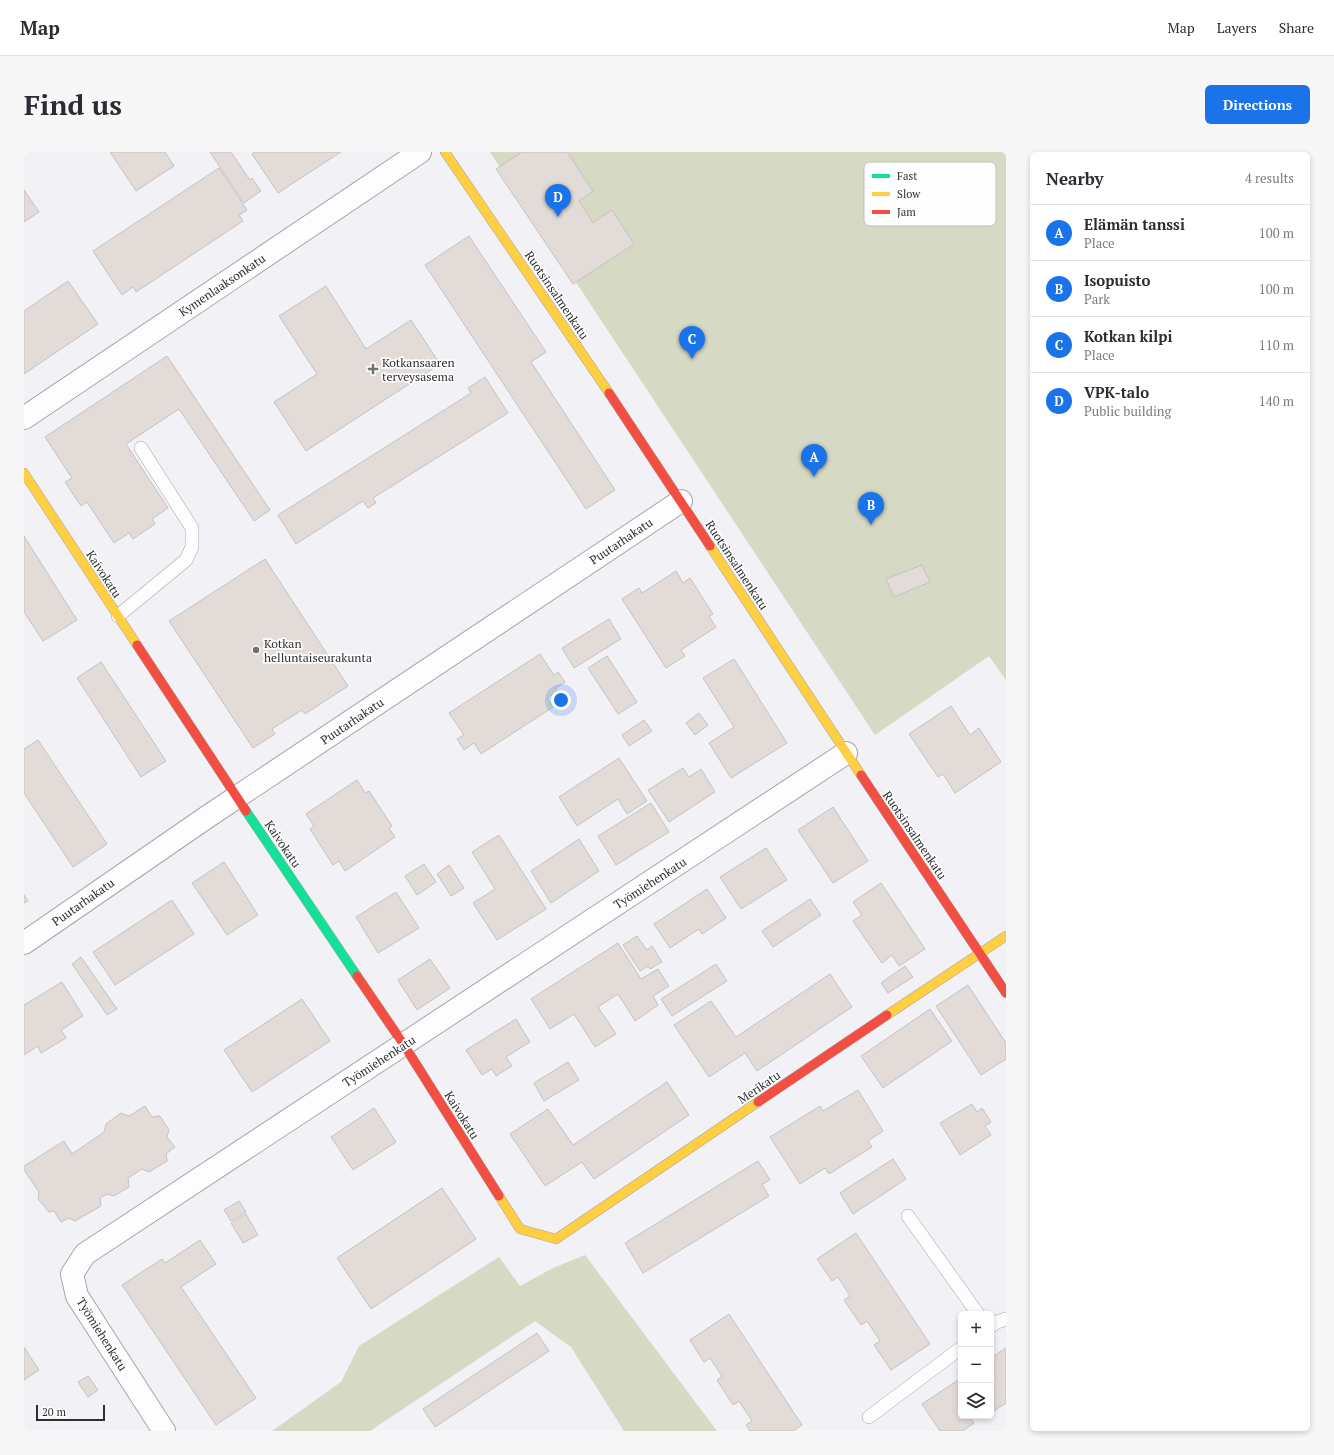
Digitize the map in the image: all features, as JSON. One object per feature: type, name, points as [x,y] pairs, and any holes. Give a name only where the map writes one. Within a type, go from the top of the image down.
[{"type":"street","name":"Kymenlaaksonkatu","points":[[24,418],[420,152]]},
{"type":"street","name":"Ruotsinsalmenkatu","points":[[445,152],[681,501],[846,753],[1006,993]]},
{"type":"street","name":"Kaivokatu","points":[[24,473],[404,1045],[520,1229]]},
{"type":"street","name":"Puutarhakatu","points":[[24,943],[210,815],[681,501]]},
{"type":"street","name":"Työmiehenkatu","points":[[164,1431],[77,1296],[72,1274],[84,1254],[846,753]]},
{"type":"street","name":"Merikatu","points":[[520,1229],[556,1238],[1006,936]]},
{"type":"lane","points":[[118,616],[186,560],[192,547],[192,528],[141,448]]},
{"type":"lane","points":[[908,1216],[976,1311]]},
{"type":"lane","points":[[869,1416],[958,1350]]},
{"type":"green space","points":[[490,152],[1006,152],[1006,680],[989,656],[875,735]]},
{"type":"green space","points":[[585,1255],[717,1431],[624,1431],[571,1347],[535,1321],[370,1431],[272,1431],[341,1382],[359,1346],[499,1257],[520,1286],[553,1268]]},
{"type":"building","points":[[110,152],[165,152],[174,166],[136,191]]},
{"type":"building","points":[[210,152],[231,152],[250,180],[252,178],[261,191],[244,203]]},
{"type":"building","points":[[255,152],[341,152],[278,193],[252,154]]},
{"type":"building","points":[[522,152],[567,152],[593,191],[579,201],[593,223],[612,210],[634,244],[573,284],[496,169]]},
{"type":"building","points":[[219,168],[247,210],[239,215],[243,221],[136,292],[133,287],[122,295],[93,251]]},
{"type":"building","points":[[24,190],[39,212],[24,222]]},
{"type":"building","points":[[469,236],[546,352],[531,362],[615,490],[586,509],[425,265]]},
{"type":"building","points":[[68,281],[98,324],[24,374],[24,311]]},
{"type":"building","name":"Kotkansaaren terveysasema","points":[[326,286],[366,349],[411,320],[440,364],[306,451],[274,402],[317,374],[279,316]]},
{"type":"building","points":[[167,356],[270,510],[254,521],[179,409],[126,444],[168,508],[152,519],[155,524],[133,539],[129,533],[114,543],[87,502],[81,506],[65,482],[72,478],[45,437]]},
{"type":"building","points":[[485,377],[508,413],[373,498],[376,503],[368,508],[363,501],[296,544],[278,515],[471,393],[468,388]]},
{"type":"building","points":[[24,536],[77,620],[43,641],[24,612]]},
{"type":"building","name":"Kotkan helluntaiseurakunta","points":[[265,559],[348,686],[305,714],[302,710],[272,729],[275,734],[253,748],[169,621]]},
{"type":"building","points":[[922,565],[930,582],[894,597],[886,579]]},
{"type":"building","points":[[676,571],[683,583],[690,578],[713,614],[709,616],[716,627],[681,650],[685,656],[666,668],[622,599],[639,588],[642,593]]},
{"type":"building","points":[[609,619],[621,639],[574,668],[562,648]]},
{"type":"building","points":[[540,654],[554,675],[558,672],[565,682],[556,688],[557,691],[547,698],[553,707],[481,754],[474,743],[464,750],[457,739],[464,735],[449,713]]},
{"type":"building","points":[[607,656],[637,702],[618,714],[588,668]]},
{"type":"building","points":[[734,659],[787,743],[731,778],[709,743],[734,727],[703,678]]},
{"type":"building","points":[[101,662],[166,761],[141,777],[77,678]]},
{"type":"building","points":[[951,706],[970,735],[979,728],[1001,762],[955,793],[943,774],[938,777],[909,734]]},
{"type":"building","points":[[699,713],[708,725],[695,735],[686,723]]},
{"type":"building","points":[[644,720],[652,731],[629,746],[622,735]]},
{"type":"building","points":[[38,740],[107,844],[73,867],[24,793],[24,749]]},
{"type":"building","points":[[619,758],[647,801],[627,814],[618,799],[577,826],[559,797]]},
{"type":"building","points":[[683,768],[689,777],[701,769],[715,792],[669,822],[648,790]]},
{"type":"building","points":[[357,780],[365,793],[369,791],[392,826],[389,828],[395,837],[345,871],[339,861],[333,865],[310,829],[314,826],[306,814]]},
{"type":"building","points":[[651,803],[669,832],[616,865],[598,836]]},
{"type":"building","points":[[833,807],[868,861],[833,883],[798,830]]},
{"type":"building","points":[[499,835],[546,909],[497,940],[473,903],[495,889],[472,852]]},
{"type":"building","points":[[579,839],[599,871],[551,903],[531,871]]},
{"type":"building","points":[[766,848],[787,880],[741,909],[720,877]]},
{"type":"building","points":[[224,862],[258,915],[227,935],[192,883]]},
{"type":"building","points":[[424,864],[436,882],[417,895],[405,876]]},
{"type":"building","points":[[449,865],[464,888],[451,896],[437,874]]},
{"type":"building","points":[[881,883],[925,949],[899,966],[892,955],[882,963],[853,921],[862,915],[853,902]]},
{"type":"building","points":[[707,889],[726,918],[702,934],[699,929],[670,948],[654,924]]},
{"type":"building","points":[[396,892],[419,928],[378,953],[356,917]]},
{"type":"building","points":[[24,895],[28,901],[24,903]]},
{"type":"building","points":[[810,899],[821,915],[773,947],[762,931]]},
{"type":"building","points":[[172,900],[194,934],[115,985],[93,952]]},
{"type":"building","points":[[637,936],[647,950],[652,946],[662,962],[650,969],[648,966],[640,971],[623,945]]},
{"type":"building","points":[[618,943],[641,979],[658,969],[669,986],[653,996],[658,1005],[635,1021],[618,994],[598,1007],[616,1034],[595,1047],[574,1014],[550,1029],[531,999]]},
{"type":"building","points":[[81,957],[117,1009],[107,1015],[72,964]]},
{"type":"building","points":[[430,959],[450,988],[417,1010],[398,980]]},
{"type":"building","points":[[716,964],[727,981],[672,1016],[661,999]]},
{"type":"building","points":[[905,966],[913,977],[888,993],[881,983]]},
{"type":"building","points":[[830,974],[852,1007],[757,1071],[745,1053],[709,1077],[674,1025],[711,1001],[736,1037]]},
{"type":"building","points":[[62,982],[83,1016],[61,1030],[66,1038],[41,1053],[38,1046],[24,1055],[24,1005]]},
{"type":"building","points":[[968,985],[1006,1043],[1006,1059],[981,1075],[936,1006]]},
{"type":"building","points":[[302,999],[330,1041],[252,1092],[224,1050]]},
{"type":"building","points":[[930,1009],[952,1041],[883,1088],[861,1056]]},
{"type":"building","points":[[516,1019],[530,1042],[506,1057],[512,1066],[496,1076],[492,1069],[482,1075],[466,1050]]},
{"type":"building","points":[[568,1062],[579,1080],[544,1101],[534,1083]]},
{"type":"building","points":[[667,1082],[689,1115],[594,1179],[582,1162],[545,1186],[510,1134],[548,1109],[573,1145]]},
{"type":"building","points":[[858,1090],[883,1131],[868,1141],[872,1147],[829,1174],[825,1168],[800,1184],[770,1137],[820,1106],[823,1111]]},
{"type":"building","points":[[972,1104],[977,1112],[982,1108],[991,1122],[985,1126],[991,1135],[960,1155],[940,1123]]},
{"type":"building","points":[[145,1106],[152,1117],[160,1116],[169,1130],[167,1137],[175,1147],[166,1154],[167,1161],[149,1172],[142,1169],[128,1178],[129,1187],[114,1196],[107,1194],[100,1198],[101,1206],[75,1221],[69,1218],[61,1222],[54,1211],[49,1212],[38,1199],[39,1192],[24,1170],[24,1166],[64,1141],[72,1154],[104,1132],[106,1124],[121,1113],[129,1116]]},
{"type":"building","points":[[374,1108],[396,1142],[353,1170],[331,1137]]},
{"type":"building","points":[[893,1159],[906,1179],[853,1214],[840,1193]]},
{"type":"building","points":[[758,1161],[770,1180],[762,1184],[769,1196],[643,1273],[625,1243]]},
{"type":"building","points":[[442,1188],[476,1239],[371,1309],[337,1258]]},
{"type":"building","points":[[239,1201],[246,1212],[231,1221],[224,1210]]},
{"type":"building","points":[[246,1214],[258,1235],[243,1243],[231,1223]]},
{"type":"building","points":[[856,1233],[930,1344],[891,1370],[874,1345],[880,1341],[867,1321],[861,1325],[844,1300],[850,1296],[838,1277],[832,1281],[817,1259]]},
{"type":"building","points":[[200,1240],[216,1264],[181,1287],[256,1398],[216,1425],[122,1285],[162,1259],[165,1263]]},
{"type":"building","points":[[729,1314],[802,1425],[793,1431],[750,1431],[746,1425],[752,1421],[739,1401],[733,1405],[717,1380],[722,1376],[710,1358],[704,1362],[690,1340]]},
{"type":"building","points":[[537,1333],[549,1351],[435,1427],[423,1409]]},
{"type":"building","points":[[24,1347],[39,1370],[24,1380]]},
{"type":"building","points":[[1006,1348],[1006,1403],[994,1411],[994,1383],[994,1356]]},
{"type":"building","points":[[88,1376],[98,1390],[88,1397],[78,1382]]},
{"type":"building","points":[[958,1380],[958,1419],[971,1419],[974,1423],[963,1431],[940,1431],[922,1404]]},
{"type":"traffic: fast","points":[[246,811],[357,976]]},
{"type":"traffic: slow","points":[[445,152],[609,393]]},
{"type":"traffic: slow","points":[[24,473],[137,645]]},
{"type":"traffic: slow","points":[[710,546],[861,775]]},
{"type":"traffic: slow","points":[[887,1015],[1006,936]]},
{"type":"traffic: slow","points":[[499,1196],[520,1229],[556,1239],[758,1102]]},
{"type":"traffic: jam","points":[[609,393],[710,546]]},
{"type":"traffic: jam","points":[[137,645],[246,811]]},
{"type":"traffic: jam","points":[[861,775],[1006,993]]},
{"type":"traffic: jam","points":[[357,976],[404,1045],[499,1196]]},
{"type":"traffic: jam","points":[[758,1102],[887,1015]]},
{"type":"place","name":"VPK-talo","points":[[558,217]]},
{"type":"place","name":"Kotkan kilpi","points":[[692,359]]},
{"type":"place","name":"Kotkansaaren terveysasema","points":[[373,369]]},
{"type":"place","name":"Elämän tanssi","points":[[814,477]]},
{"type":"place","name":"Isopuisto","points":[[871,525]]},
{"type":"place","name":"Kotkan helluntaiseurakunta","points":[[256,650]]}]
